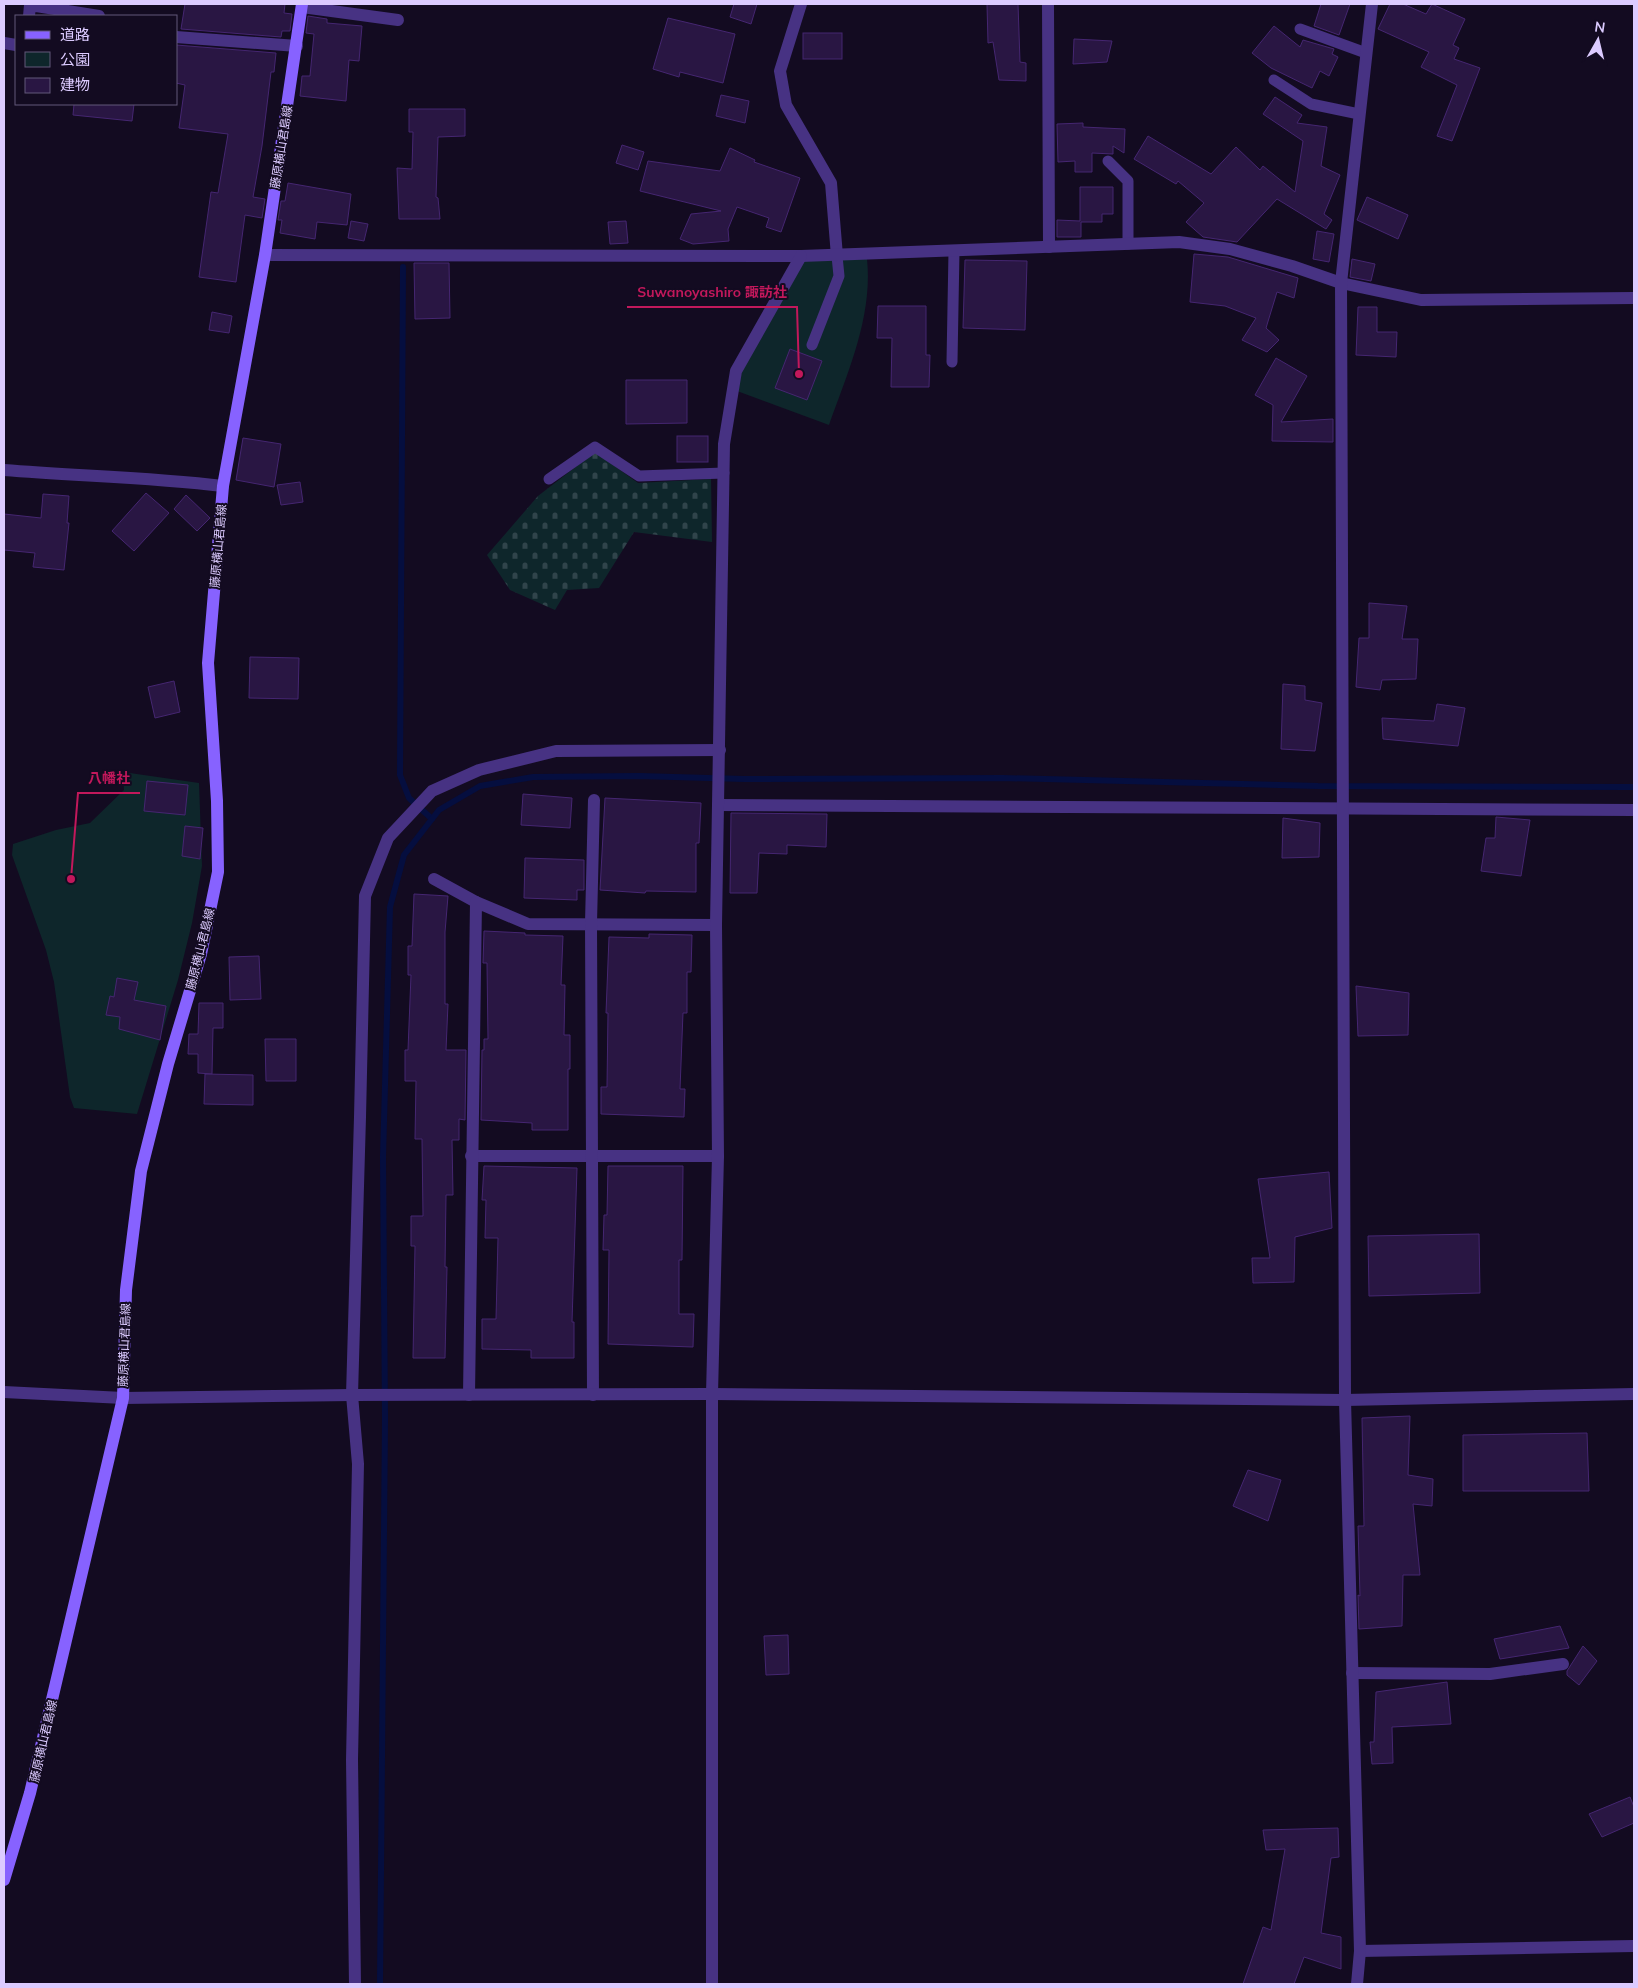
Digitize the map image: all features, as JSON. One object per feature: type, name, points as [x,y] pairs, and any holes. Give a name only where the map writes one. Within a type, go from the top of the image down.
[{"type":"main road","name":"藤原横山君島線","points":[[4,1880],[30,1793],[123,1398],[126,1290],[140,1171],[168,1064],[201,954],[218,872],[217,801],[208,663],[223,486],[265,255],[302,5]]},
{"type":"street","points":[[801,4],[780,71],[786,105],[831,183],[837,256]]},
{"type":"street","points":[[1048,4],[1049,247]]},
{"type":"street","points":[[1357,1984],[1360,1951],[1345,1400],[1341,283],[1372,4]]},
{"type":"street","points":[[29,15],[30,5],[93,15]]},
{"type":"street","points":[[302,5],[398,20]]},
{"type":"street","points":[[178,37],[297,46]]},
{"type":"street","points":[[265,255],[837,256],[1179,242],[1230,249],[1292,266],[1341,283],[1421,300],[1634,298]]},
{"type":"street","points":[[712,1984],[712,1394],[718,1156],[716,925],[724,444],[736,371],[800,256]]},
{"type":"street","points":[[4,470],[97,477],[175,480],[223,486]]},
{"type":"street","points":[[355,1984],[352,1760],[358,1464],[352,1395],[365,896],[388,838],[432,791],[480,770],[556,751],[720,750]]},
{"type":"street","points":[[719,799],[1344,809],[1634,810]]},
{"type":"street","points":[[593,1395],[591,923],[594,800]]},
{"type":"street","points":[[434,880],[476,902],[528,924],[716,925]]},
{"type":"street","points":[[469,1395],[476,902]]},
{"type":"street","points":[[471,1156],[718,1156]]},
{"type":"street","points":[[4,1392],[123,1398],[712,1394],[1345,1400],[1634,1394]]},
{"type":"street","points":[[1352,1673],[1490,1674],[1563,1664]]},
{"type":"street","points":[[1360,1951],[1634,1946]]},
{"type":"lane","points":[[1300,29],[1366,54]]},
{"type":"lane","points":[[1274,80],[1311,104],[1359,114]]},
{"type":"lane","points":[[1108,161],[1128,181],[1128,244]]},
{"type":"lane","points":[[952,362],[954,251]]},
{"type":"lane","points":[[812,345],[838,276],[837,256]]},
{"type":"lane","points":[[549,479],[595,446],[639,476],[724,473]]},
{"type":"green space","points":[[803,259],[867,259],[868,280],[863,323],[851,364],[829,425],[737,391],[741,372]]},
{"type":"green space","points":[[595,452],[638,483],[711,479],[712,542],[634,532],[599,588],[567,590],[555,610],[510,590],[487,555],[538,496]]},
{"type":"green space","points":[[123,772],[199,783],[202,866],[192,923],[178,980],[137,1114],[74,1108],[70,1097],[54,982],[46,950],[12,855],[13,844],[56,830],[90,823],[124,790]]},
{"type":"building","points":[[185,4],[285,4],[284,13],[292,14],[290,31],[282,31],[281,37],[181,29]]},
{"type":"building","points":[[734,4],[757,4],[751,24],[730,17]]},
{"type":"building","points":[[987,4],[1018,4],[1020,62],[1026,63],[1026,81],[999,80],[993,42],[988,43]]},
{"type":"building","points":[[1321,4],[1350,4],[1339,35],[1314,26]]},
{"type":"building","points":[[1390,4],[1403,4],[1426,14],[1432,4],[1465,19],[1453,45],[1459,48],[1454,59],[1480,68],[1452,141],[1437,136],[1457,85],[1421,67],[1429,52],[1378,29]]},
{"type":"building","points":[[308,16],[327,19],[327,23],[362,26],[359,61],[349,60],[346,101],[300,96],[302,76],[310,76],[314,34],[306,33]]},
{"type":"building","points":[[668,18],[735,34],[723,83],[680,72],[679,77],[653,69]]},
{"type":"building","points":[[1274,26],[1300,47],[1303,40],[1334,49],[1332,54],[1338,57],[1329,76],[1320,71],[1312,88],[1271,68],[1252,53]]},
{"type":"building","points":[[803,33],[842,33],[842,59],[803,59]]},
{"type":"building","points":[[1074,39],[1112,41],[1107,62],[1073,64]]},
{"type":"building","points":[[178,45],[276,53],[274,72],[271,72],[262,146],[253,197],[265,199],[262,218],[245,215],[236,282],[199,277],[211,192],[218,193],[228,134],[179,128],[185,85],[178,83]]},
{"type":"building","points":[[721,95],[749,101],[745,123],[716,116]]},
{"type":"building","points":[[1275,97],[1302,115],[1297,123],[1327,127],[1321,166],[1340,175],[1324,214],[1332,220],[1326,229],[1277,199],[1237,242],[1203,237],[1186,222],[1204,203],[1178,181],[1176,184],[1134,159],[1148,136],[1211,174],[1236,147],[1260,170],[1263,166],[1295,192],[1303,141],[1263,114]]},
{"type":"building","points":[[74,105],[134,105],[132,121],[73,115]]},
{"type":"building","points":[[409,109],[465,109],[465,136],[438,137],[436,197],[438,198],[440,219],[399,219],[397,168],[412,169],[413,132],[409,132]]},
{"type":"building","points":[[1083,123],[1083,127],[1125,129],[1124,153],[1113,146],[1113,154],[1092,153],[1092,172],[1075,172],[1075,161],[1058,162],[1057,124]]},
{"type":"building","points":[[622,145],[644,152],[638,170],[616,163]]},
{"type":"building","points":[[730,148],[755,160],[754,162],[800,178],[781,232],[766,227],[769,218],[737,207],[728,229],[729,241],[693,244],[680,239],[691,214],[721,211],[640,191],[648,161],[720,171]]},
{"type":"building","points":[[288,183],[351,194],[347,225],[317,222],[315,239],[280,233],[282,220],[278,220],[281,201],[285,201]]},
{"type":"building","points":[[1080,187],[1113,187],[1113,214],[1102,214],[1102,222],[1081,222],[1081,237],[1057,237],[1057,220],[1080,221]]},
{"type":"building","points":[[1367,197],[1408,215],[1398,239],[1357,220]]},
{"type":"building","points":[[351,221],[368,224],[364,241],[348,238]]},
{"type":"building","points":[[626,221],[628,243],[610,244],[608,222]]},
{"type":"building","points":[[1317,231],[1334,234],[1329,262],[1313,259]]},
{"type":"building","points":[[1194,254],[1228,257],[1298,278],[1294,298],[1277,292],[1266,328],[1279,340],[1267,352],[1242,340],[1256,318],[1225,306],[1190,302]]},
{"type":"building","points":[[1352,259],[1375,264],[1371,281],[1350,277]]},
{"type":"building","points":[[965,260],[1027,261],[1025,330],[963,328]]},
{"type":"building","points":[[414,263],[449,263],[450,318],[415,319]]},
{"type":"building","points":[[878,306],[926,306],[926,355],[930,355],[929,387],[891,387],[892,338],[877,338]]},
{"type":"building","points":[[1358,307],[1377,307],[1377,332],[1397,332],[1396,357],[1356,355]]},
{"type":"building","points":[[212,312],[232,316],[229,333],[209,330]]},
{"type":"building","points":[[790,349],[822,361],[807,400],[775,388]]},
{"type":"building","points":[[1276,358],[1307,376],[1281,422],[1333,419],[1333,442],[1272,441],[1273,405],[1255,395]]},
{"type":"building","points":[[626,380],[687,380],[687,423],[626,424]]},
{"type":"building","points":[[677,436],[708,436],[708,462],[677,462]]},
{"type":"building","points":[[243,438],[281,444],[274,487],[236,480]]},
{"type":"building","points":[[300,482],[303,502],[281,505],[277,485]]},
{"type":"building","points":[[146,493],[169,513],[134,551],[112,531]]},
{"type":"building","points":[[43,494],[69,496],[67,523],[69,523],[64,570],[33,567],[35,553],[4,550],[4,514],[41,518]]},
{"type":"building","points":[[186,495],[210,518],[197,531],[174,509]]},
{"type":"building","points":[[1369,603],[1407,606],[1402,639],[1418,639],[1416,679],[1382,680],[1380,690],[1356,687],[1359,638],[1369,638]]},
{"type":"building","points":[[250,657],[299,658],[298,699],[249,698]]},
{"type":"building","points":[[174,681],[180,712],[155,718],[148,687]]},
{"type":"building","points":[[1283,684],[1305,686],[1305,700],[1322,703],[1315,751],[1281,749]]},
{"type":"building","points":[[1437,704],[1465,708],[1458,746],[1383,739],[1382,718],[1434,721]]},
{"type":"building","points":[[147,781],[188,785],[185,815],[144,811]]},
{"type":"building","points":[[523,794],[572,798],[570,828],[521,825]]},
{"type":"building","points":[[605,798],[701,803],[699,843],[696,843],[696,892],[646,891],[645,893],[600,890]]},
{"type":"building","points":[[731,813],[827,814],[826,847],[787,845],[787,854],[759,853],[757,893],[730,893]]},
{"type":"building","points":[[1496,817],[1530,820],[1521,876],[1481,871],[1486,838],[1495,838]]},
{"type":"building","points":[[1283,818],[1320,823],[1319,857],[1282,858]]},
{"type":"building","points":[[185,826],[203,828],[200,859],[182,856]]},
{"type":"building","points":[[525,858],[584,860],[584,890],[577,890],[577,900],[524,898]]},
{"type":"building","points":[[414,894],[448,896],[445,932],[445,1004],[448,1004],[446,1050],[466,1050],[465,1120],[459,1119],[459,1140],[452,1140],[453,1195],[446,1195],[445,1358],[413,1358],[415,1246],[411,1246],[411,1216],[423,1216],[422,1139],[415,1139],[416,1081],[405,1081],[405,1050],[408,1050],[411,975],[408,975],[408,946],[412,946]]},
{"type":"building","points":[[484,931],[563,936],[561,985],[565,985],[564,1035],[570,1035],[568,1130],[532,1130],[532,1123],[481,1120],[482,1050],[484,1050],[484,1039],[488,1039],[487,963],[483,963]]},
{"type":"building","points":[[649,934],[692,935],[691,972],[687,972],[687,1013],[683,1013],[680,1089],[685,1089],[684,1117],[601,1114],[601,1087],[607,1087],[608,1013],[606,1013],[609,937],[649,938]]},
{"type":"building","points":[[259,956],[261,999],[230,1000],[229,957]]},
{"type":"building","points":[[117,978],[138,982],[134,1000],[166,1006],[160,1040],[119,1029],[120,1017],[106,1015],[110,996],[114,997]]},
{"type":"building","points":[[1356,986],[1409,993],[1408,1035],[1358,1036]]},
{"type":"building","points":[[199,1003],[223,1003],[223,1028],[213,1028],[212,1074],[198,1073],[198,1054],[188,1054],[189,1034],[198,1034]]},
{"type":"building","points":[[265,1039],[296,1039],[296,1081],[266,1081]]},
{"type":"building","points":[[205,1074],[253,1075],[253,1105],[204,1104]]},
{"type":"building","points":[[484,1166],[577,1168],[572,1322],[574,1322],[574,1358],[531,1358],[531,1350],[482,1349],[482,1319],[496,1319],[498,1238],[485,1238],[486,1200],[482,1200]]},
{"type":"building","points":[[608,1166],[683,1166],[682,1260],[679,1260],[679,1314],[694,1314],[693,1347],[608,1344],[609,1250],[603,1250],[604,1215],[607,1215]]},
{"type":"building","points":[[1329,1172],[1332,1228],[1295,1237],[1294,1282],[1253,1283],[1252,1258],[1270,1258],[1258,1179]]},
{"type":"building","points":[[1479,1234],[1480,1293],[1369,1296],[1368,1236]]},
{"type":"building","points":[[1410,1416],[1408,1475],[1433,1479],[1432,1506],[1413,1504],[1420,1575],[1403,1575],[1402,1626],[1359,1629],[1358,1526],[1364,1526],[1362,1418]]},
{"type":"building","points":[[1587,1433],[1589,1491],[1463,1491],[1463,1435]]},
{"type":"building","points":[[1248,1470],[1281,1480],[1268,1521],[1233,1506]]},
{"type":"building","points":[[1560,1626],[1569,1648],[1500,1659],[1494,1639]]},
{"type":"building","points":[[788,1635],[789,1674],[766,1675],[764,1636]]},
{"type":"building","points":[[1583,1646],[1597,1661],[1579,1685],[1567,1675],[1567,1671]]},
{"type":"building","points":[[1447,1682],[1451,1724],[1392,1727],[1393,1763],[1372,1764],[1370,1742],[1374,1742],[1376,1692]]},
{"type":"building","points":[[1630,1797],[1634,1807],[1634,1823],[1602,1837],[1589,1814]]},
{"type":"building","points":[[1338,1828],[1339,1857],[1331,1858],[1321,1933],[1341,1937],[1341,1969],[1304,1957],[1294,1984],[1243,1984],[1263,1927],[1271,1930],[1285,1849],[1266,1850],[1263,1830]]},
{"type":"waterway","points":[[403,267],[400,775],[409,798],[432,819]]},
{"type":"waterway","points":[[380,1984],[385,1418],[383,1157],[390,907],[404,855],[439,810],[480,786],[533,777],[639,776],[744,779],[1003,778],[1318,786],[1634,787]]},
{"type":"place","name":"Suwanoyashiro 諏訪社","points":[[799,374]]},
{"type":"place","name":"八幡社","points":[[71,879]]}]
